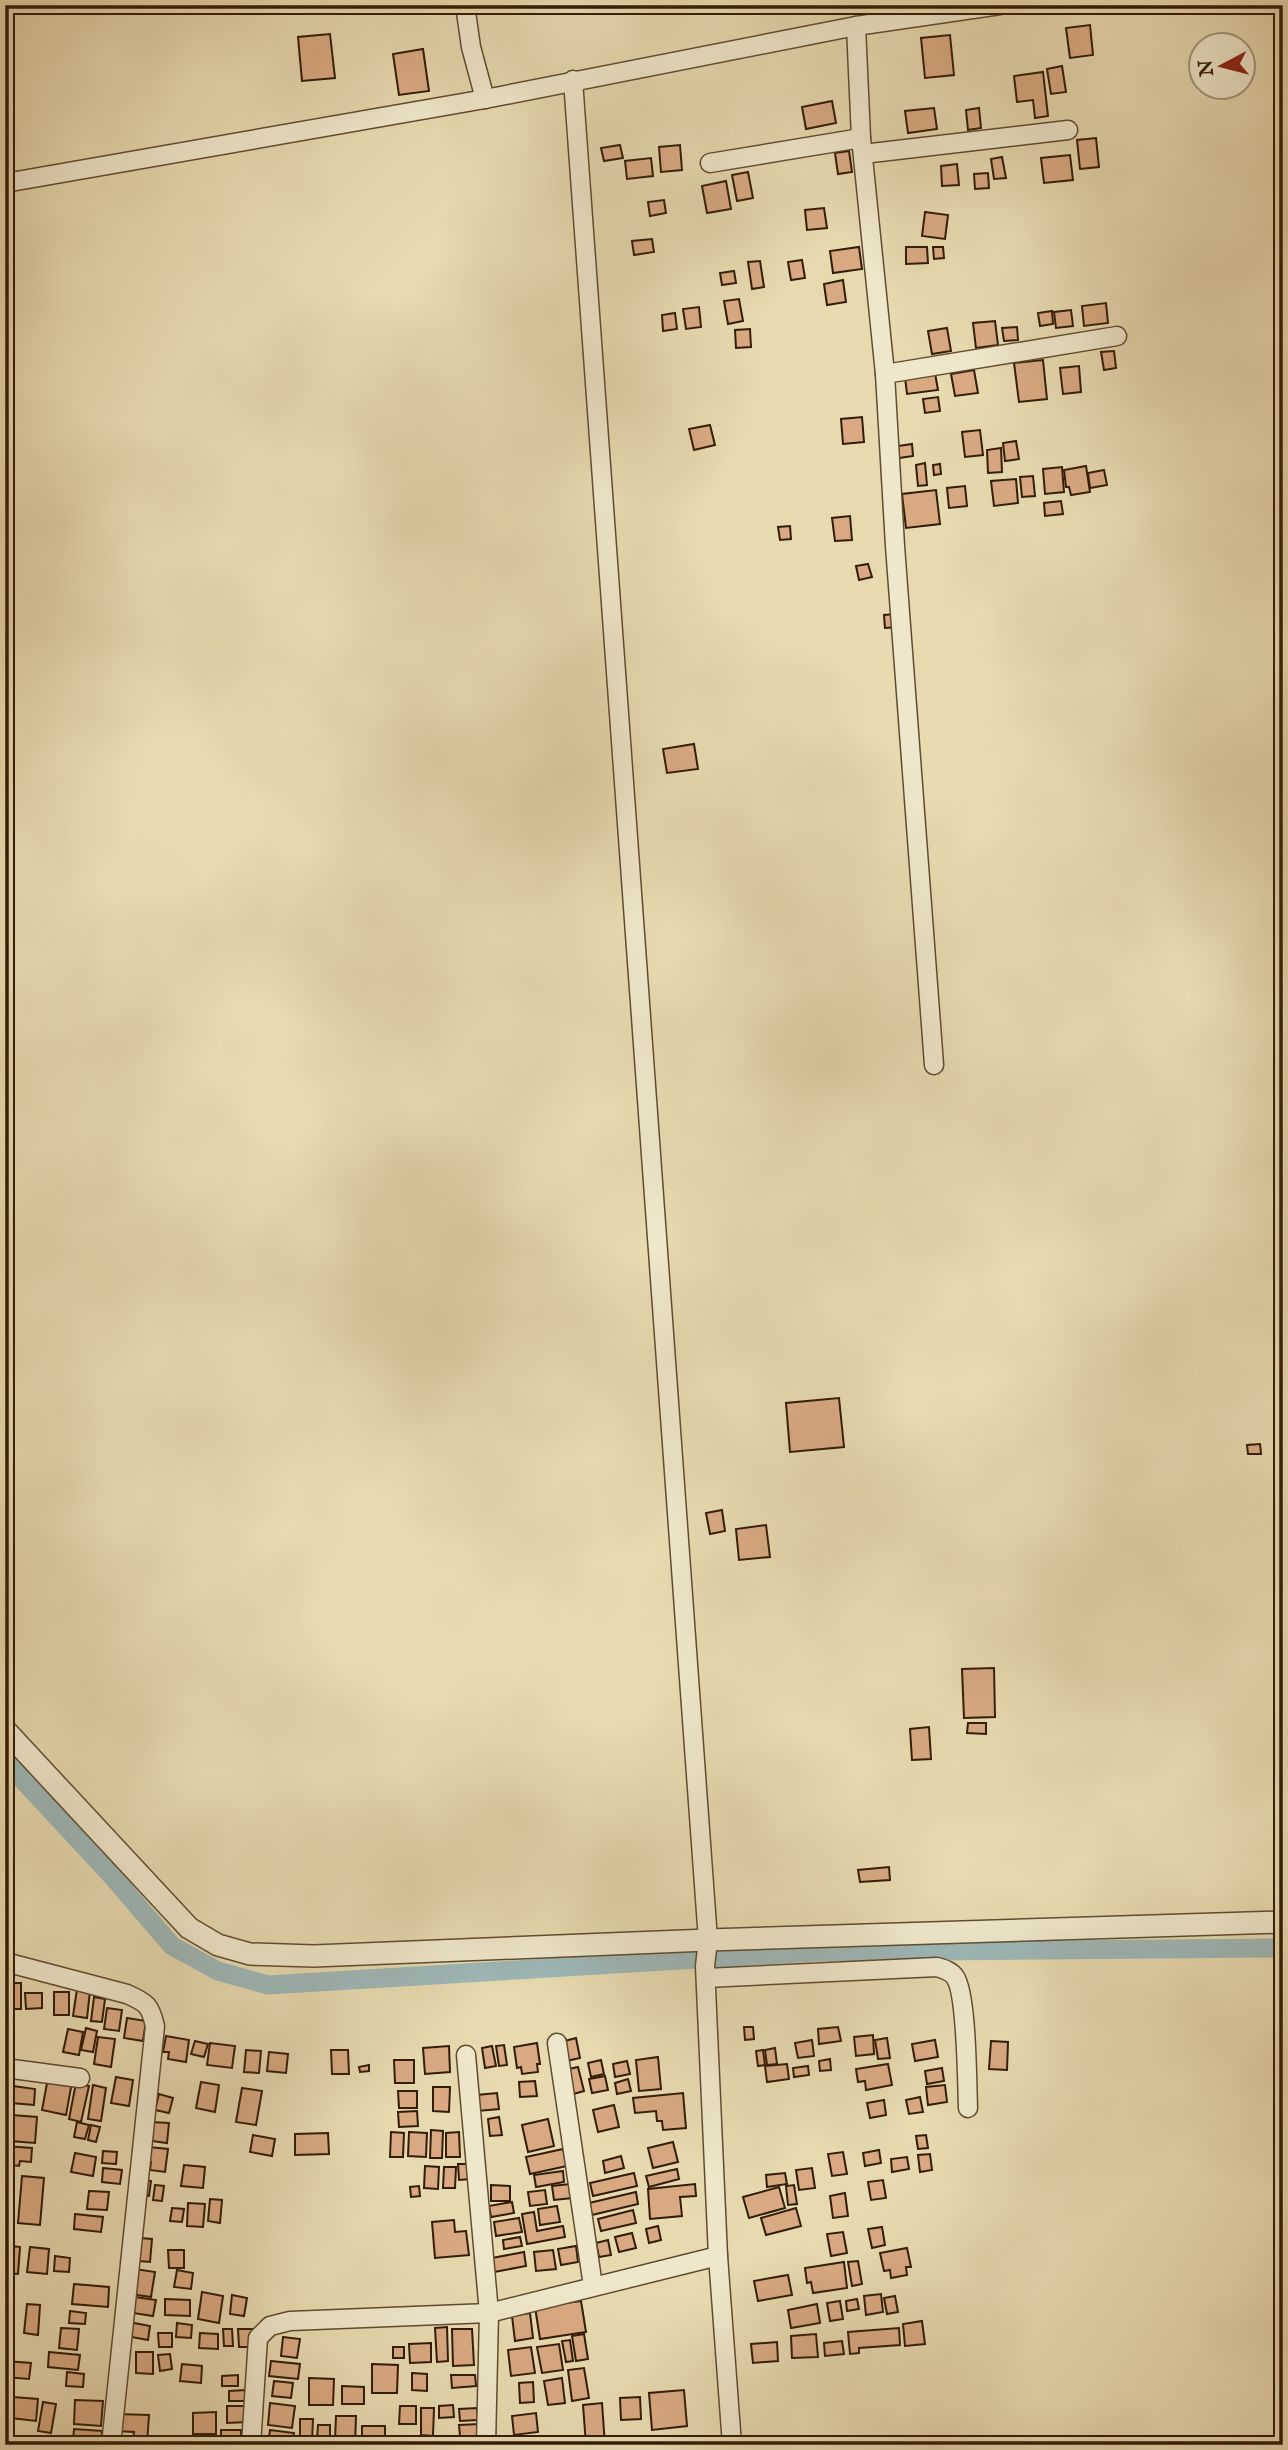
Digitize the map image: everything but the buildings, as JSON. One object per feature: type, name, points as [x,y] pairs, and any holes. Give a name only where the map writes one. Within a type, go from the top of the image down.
[{"type":"street","points":[[465,5],[471,47],[485,99]]},
{"type":"street","points":[[5,183],[485,99],[856,26],[1000,5]]},
{"type":"street","points":[[856,26],[862,146],[885,374],[895,546],[934,1065]]},
{"type":"street","points":[[573,80],[707,1958],[719,2256],[732,2445]]},
{"type":"street","points":[[710,163],[862,146],[1068,130]]},
{"type":"street","points":[[885,374],[1117,336]]},
{"type":"street","points":[[5,1730],[189,1928],[218,1945],[250,1954],[314,1956],[707,1958],[936,1966],[954,1975],[962,1998],[968,2108]]},
{"type":"street","points":[[707,1958],[1283,1922]]},
{"type":"street","points":[[5,1962],[127,1994],[144,2001],[151,2010],[155,2026],[111,2445]]},
{"type":"street","points":[[557,2043],[593,2286]]},
{"type":"street","points":[[466,2055],[489,2313],[486,2445]]},
{"type":"street","points":[[5,2068],[80,2078]]},
{"type":"street","points":[[251,2445],[258,2338],[270,2326],[290,2321],[489,2313],[719,2256]]},
{"type":"waterway","points":[[5,1761],[112,1876],[172,1946],[218,1971],[268,1985],[814,1952],[1283,1948]]}]
